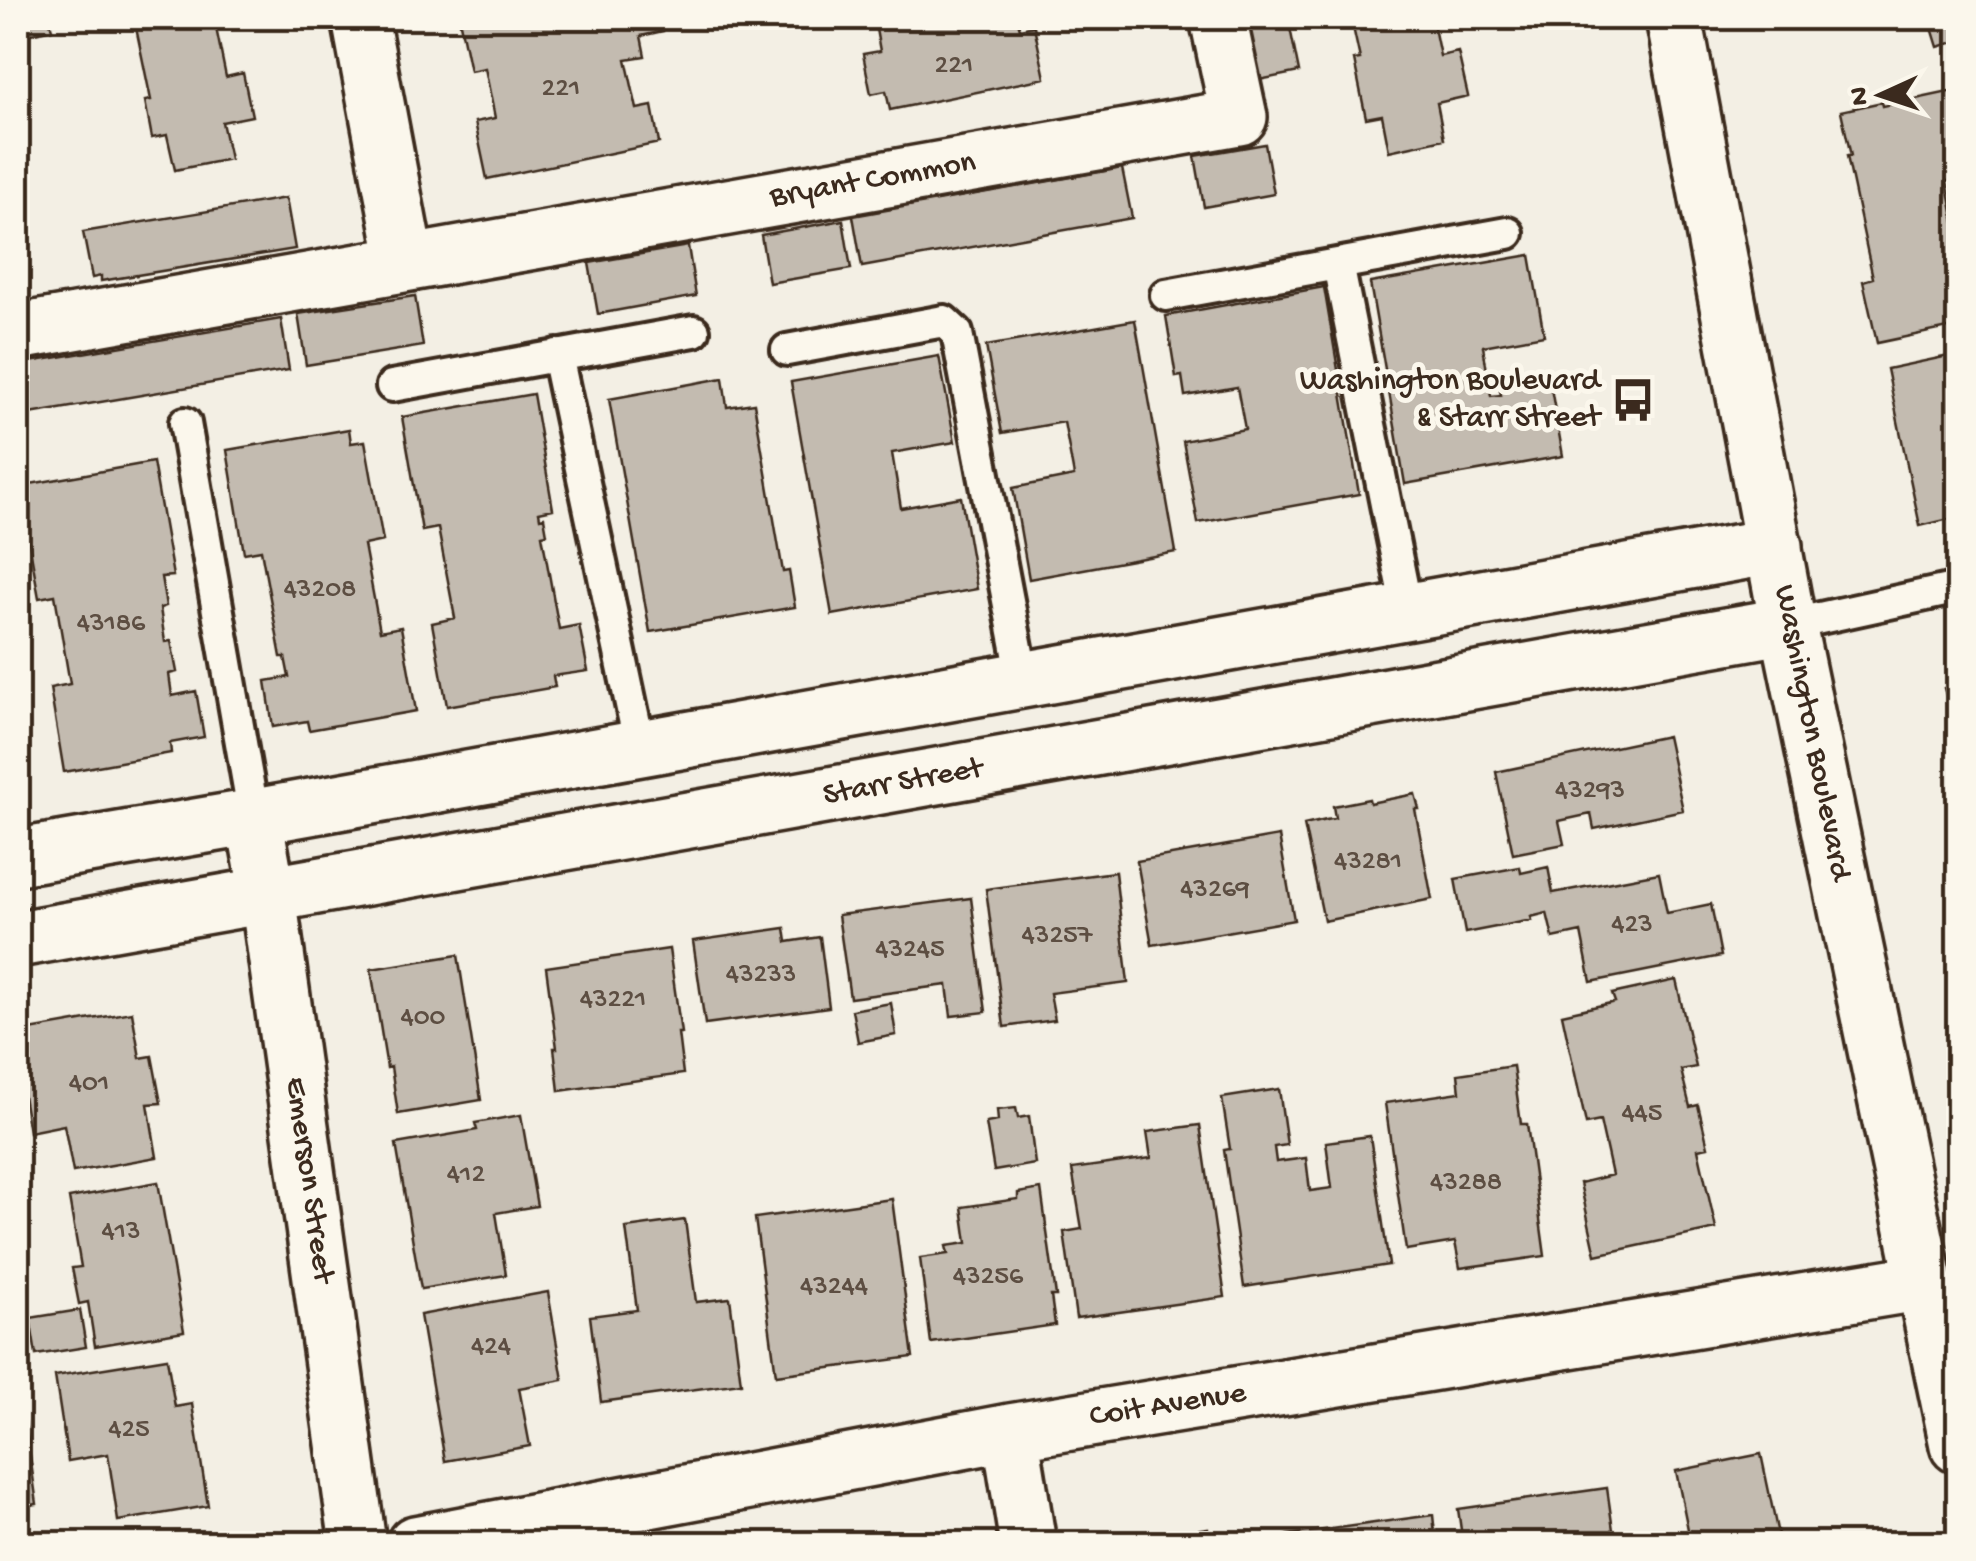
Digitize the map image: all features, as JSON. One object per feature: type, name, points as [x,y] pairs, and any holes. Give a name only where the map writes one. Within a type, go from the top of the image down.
[{"type":"street","points":[[360,18],[406,264]]},
{"type":"street","name":"Bryant Common","points":[[18,332],[1239,117],[1218,18]]},
{"type":"street","name":"Washington Boulevard","points":[[1674,18],[1788,625],[1958,1446]]},
{"type":"street","points":[[18,857],[1774,546]]},
{"type":"street","name":"Starr Street","points":[[18,940],[1788,625]]},
{"type":"street","name":"Emerson Street","points":[[254,817],[358,1544]]},
{"type":"street","name":"Coit Avenue","points":[[415,1544],[1010,1432],[1923,1282]]},
{"type":"street","points":[[1010,1432],[1028,1544]]},
{"type":"lane","points":[[1166,295],[1508,234]]},
{"type":"lane","points":[[1338,264],[1407,610]]},
{"type":"lane","points":[[787,350],[944,321],[957,333],[1023,679]]},
{"type":"lane","points":[[392,386],[694,331]]},
{"type":"lane","points":[[557,355],[640,747]]},
{"type":"lane","points":[[185,423],[254,817]]},
{"type":"lane","points":[[1788,625],[1958,588]]},
{"type":"building","points":[[18,18],[49,18],[52,29],[18,37]]},
{"type":"building","points":[[134,18],[214,18],[226,77],[243,73],[252,116],[222,122],[230,159],[175,170],[167,135],[152,138],[145,101],[151,100]]},
{"type":"building","points":[[459,18],[660,18],[663,31],[641,36],[645,56],[626,59],[637,109],[652,106],[659,143],[487,179],[475,122],[495,118],[485,68],[470,71]]},
{"type":"building","points":[[874,18],[1017,18],[1020,29],[1034,26],[1045,78],[890,110],[886,91],[871,94],[863,54],[880,51]]},
{"type":"building","points":[[1241,18],[1288,18],[1299,72],[1254,81]]},
{"type":"building","points":[[1351,18],[1432,18],[1440,56],[1458,52],[1468,96],[1437,103],[1444,139],[1389,151],[1382,115],[1366,118],[1354,60],[1360,59]]},
{"type":"building","points":[[1929,18],[1958,18],[1958,41],[1938,47]]},
{"type":"building","points":[[1958,90],[1958,179],[1947,181],[1958,238],[1958,326],[1877,343],[1863,281],[1873,278],[1841,111]]},
{"type":"building","points":[[1265,144],[1274,194],[1204,207],[1195,156]]},
{"type":"building","points":[[1122,168],[1132,218],[862,267],[853,216]]},
{"type":"building","points":[[286,198],[295,249],[101,281],[101,276],[92,278],[83,232]]},
{"type":"building","points":[[843,220],[851,269],[769,283],[761,235]]},
{"type":"building","points":[[688,246],[696,296],[598,314],[589,263]]},
{"type":"building","points":[[1530,255],[1544,335],[1483,346],[1491,396],[1501,395],[1499,386],[1549,377],[1563,456],[1405,484],[1370,283]]},
{"type":"building","points":[[1324,287],[1359,494],[1198,523],[1183,441],[1245,429],[1237,387],[1185,396],[1182,376],[1176,377],[1166,316]]},
{"type":"building","points":[[415,296],[423,346],[306,365],[298,314]]},
{"type":"building","points":[[281,319],[289,370],[18,416],[18,364]]},
{"type":"building","points":[[1135,320],[1176,552],[1029,579],[1013,488],[1074,476],[1064,422],[1002,433],[986,346]]},
{"type":"building","points":[[1958,354],[1958,517],[1920,526],[1887,369]]},
{"type":"building","points":[[939,356],[955,442],[892,453],[901,508],[961,497],[977,589],[832,615],[791,382]]},
{"type":"building","points":[[723,378],[727,407],[754,403],[783,572],[789,571],[795,607],[650,632],[609,399]]},
{"type":"building","points":[[533,394],[553,509],[539,512],[547,534],[542,535],[559,629],[579,625],[588,671],[553,676],[555,687],[447,706],[432,623],[455,618],[438,528],[422,531],[402,417]]},
{"type":"building","points":[[349,429],[351,443],[365,441],[383,541],[364,545],[380,631],[401,627],[416,711],[309,730],[307,721],[273,727],[266,681],[289,677],[285,657],[281,657],[261,550],[244,553],[227,450]]},
{"type":"building","points":[[153,462],[173,576],[161,577],[166,606],[160,608],[165,642],[171,641],[177,672],[169,674],[172,696],[196,691],[204,737],[170,743],[171,753],[64,772],[50,688],[70,684],[55,595],[39,598],[19,486]]},
{"type":"building","points":[[1958,684],[1958,735],[1944,688]]},
{"type":"building","points":[[1667,736],[1683,810],[1594,829],[1591,814],[1559,821],[1564,844],[1513,854],[1496,772]]},
{"type":"building","points":[[1415,794],[1432,899],[1324,921],[1304,825],[1335,818],[1333,806]]},
{"type":"building","points":[[1279,836],[1294,920],[1152,945],[1137,861]]},
{"type":"building","points":[[1520,867],[1521,873],[1548,867],[1553,893],[1659,873],[1667,913],[1711,904],[1721,956],[1591,982],[1581,932],[1553,938],[1547,913],[1531,917],[1532,920],[1465,933],[1455,879]]},
{"type":"building","points":[[1115,872],[1128,983],[1050,993],[1055,1020],[1004,1027],[986,889]]},
{"type":"building","points":[[971,898],[986,1012],[951,1016],[947,985],[850,998],[838,915]]},
{"type":"building","points":[[785,928],[787,942],[820,937],[829,1007],[705,1024],[693,941]]},
{"type":"building","points":[[669,949],[683,1074],[559,1091],[546,967]]},
{"type":"building","points":[[458,955],[481,1100],[398,1114],[371,969]]},
{"type":"building","points":[[1676,980],[1696,1067],[1681,1070],[1690,1107],[1698,1105],[1708,1147],[1698,1149],[1716,1229],[1596,1255],[1580,1183],[1612,1175],[1600,1121],[1586,1124],[1562,1014],[1615,1002],[1612,994]]},
{"type":"building","points":[[891,1003],[896,1035],[858,1042],[852,1010]]},
{"type":"building","points":[[132,1012],[140,1058],[152,1056],[161,1103],[148,1104],[157,1157],[73,1172],[64,1125],[29,1132],[18,1065],[18,1032]]},
{"type":"building","points":[[1513,1066],[1521,1124],[1527,1124],[1545,1256],[1460,1268],[1455,1242],[1406,1250],[1385,1103],[1460,1092],[1458,1074]]},
{"type":"building","points":[[1279,1089],[1287,1145],[1274,1147],[1276,1162],[1306,1158],[1310,1191],[1332,1188],[1326,1142],[1370,1136],[1389,1265],[1244,1287],[1224,1150],[1230,1149],[1222,1098]]},
{"type":"building","points":[[1016,1108],[1018,1118],[1029,1116],[1035,1164],[994,1171],[986,1123],[998,1121],[997,1110]]},
{"type":"building","points":[[521,1115],[537,1206],[496,1213],[506,1275],[421,1289],[396,1144],[477,1130],[475,1123]]},
{"type":"building","points":[[1200,1125],[1225,1297],[1076,1318],[1064,1232],[1082,1229],[1072,1169],[1151,1158],[1147,1132]]},
{"type":"building","points":[[158,1182],[184,1331],[95,1346],[88,1302],[79,1304],[72,1268],[81,1267],[69,1198]]},
{"type":"building","points":[[1041,1189],[1056,1296],[1051,1296],[1055,1325],[931,1343],[920,1258],[948,1254],[946,1246],[967,1243],[962,1207],[1018,1199],[1018,1193]]},
{"type":"building","points":[[892,1199],[913,1357],[776,1375],[755,1218]]},
{"type":"building","points":[[685,1220],[696,1302],[730,1298],[741,1383],[601,1402],[590,1316],[637,1310],[626,1228]]},
{"type":"building","points":[[548,1292],[563,1380],[519,1388],[530,1446],[445,1461],[420,1315]]},
{"type":"building","points":[[80,1310],[86,1347],[36,1355],[30,1318]]},
{"type":"building","points":[[167,1358],[175,1407],[192,1404],[208,1506],[118,1521],[108,1454],[68,1461],[55,1376]]},
{"type":"building","points":[[25,1421],[37,1504],[18,1507],[18,1422]]},
{"type":"building","points":[[1761,1454],[1780,1544],[1691,1544],[1676,1471]]},
{"type":"building","points":[[1607,1488],[1615,1544],[1463,1544],[1458,1509]]},
{"type":"building","points":[[1433,1515],[1436,1544],[1289,1544],[1287,1535]]},
{"type":"building","points":[[1208,1528],[1210,1544],[1156,1544],[1154,1536]]},
{"type":"place","name":"Washington Boulevard & Starr Street","points":[[1633,400]]}]
